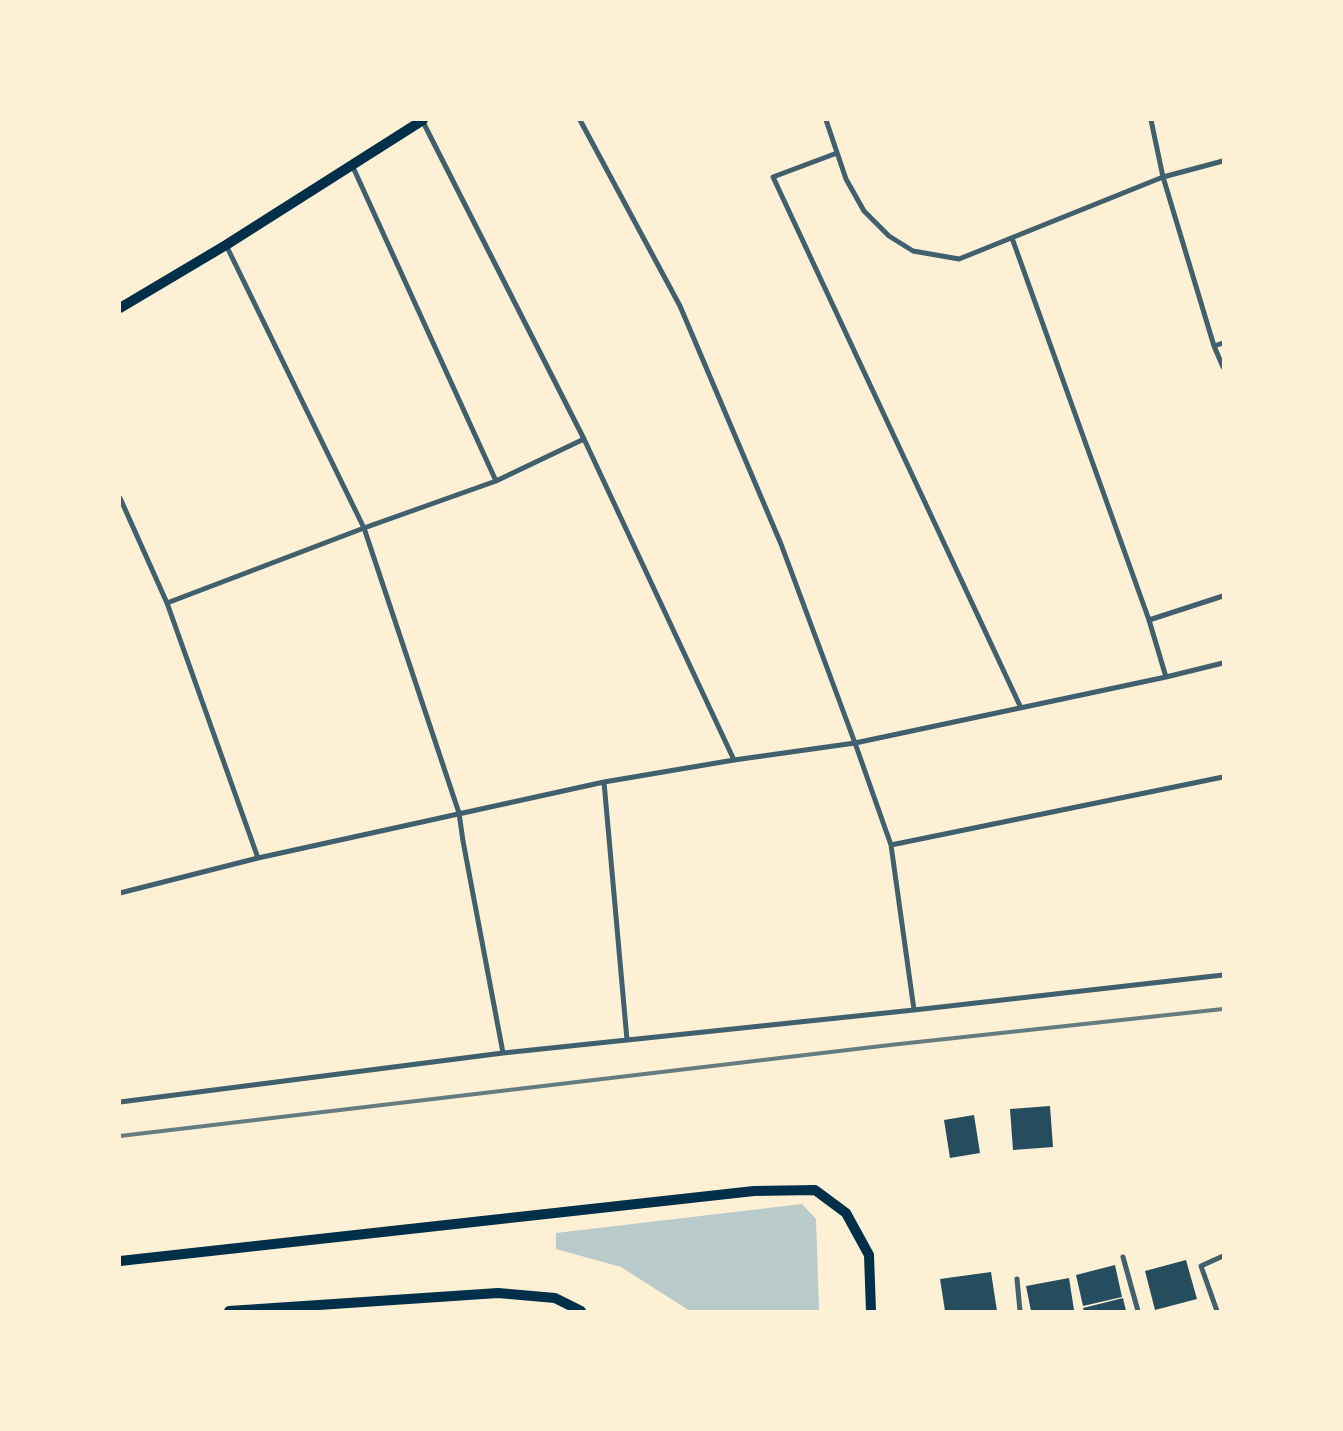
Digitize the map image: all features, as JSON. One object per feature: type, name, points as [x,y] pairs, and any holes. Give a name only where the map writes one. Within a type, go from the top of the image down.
[{"type":"main road","points":[[120,308],[226,245],[423,120]]},
{"type":"main road","points":[[120,1261],[754,1191],[815,1190],[846,1213],[869,1255],[871,1311]]},
{"type":"main road","points":[[229,1311],[498,1293],[555,1298],[581,1311]]},
{"type":"street","points":[[423,120],[584,439],[734,760]]},
{"type":"street","points":[[580,120],[680,306],[782,544],[891,845],[914,1010]]},
{"type":"street","points":[[826,120],[846,179],[864,211],[889,236],[913,250],[959,260],[1163,178],[1223,162]]},
{"type":"street","points":[[1150,120],[1163,178],[1214,346],[1223,367]]},
{"type":"street","points":[[837,152],[773,177],[1021,708]]},
{"type":"street","points":[[351,164],[496,481]]},
{"type":"street","points":[[1012,238],[1149,620],[1166,677]]},
{"type":"street","points":[[226,245],[364,528],[459,814],[462,841],[504,1053]]},
{"type":"street","points":[[1214,346],[1223,343]]},
{"type":"street","points":[[167,603],[364,528],[496,481],[584,439]]},
{"type":"street","points":[[120,498],[167,603],[258,858]]},
{"type":"street","points":[[1149,620],[1223,596]]},
{"type":"street","points":[[120,893],[258,858],[604,782],[734,760],[855,743],[1166,677],[1223,663]]},
{"type":"street","points":[[891,845],[1223,777]]},
{"type":"street","points":[[604,782],[627,1040]]},
{"type":"street","points":[[120,1102],[504,1053],[914,1010],[1223,974]]},
{"type":"street","points":[[1217,1311],[1201,1266],[1223,1256]]},
{"type":"street","points":[[1123,1257],[1138,1311]]},
{"type":"street","points":[[1017,1279],[1020,1311]]},
{"type":"shaded area","points":[[802,1204],[816,1219],[819,1311],[690,1311],[621,1267],[556,1249],[556,1233]]},
{"type":"building","points":[[1050,1106],[1053,1147],[1013,1150],[1010,1109]]},
{"type":"building","points":[[974,1115],[980,1153],[950,1158],[944,1120]]},
{"type":"building","points":[[1186,1260],[1197,1299],[1155,1310],[1145,1271]]},
{"type":"building","points":[[1115,1265],[1122,1297],[1083,1306],[1076,1275]]},
{"type":"building","points":[[991,1272],[997,1311],[945,1311],[940,1279]]},
{"type":"building","points":[[1069,1278],[1074,1310],[1031,1311],[1026,1286]]},
{"type":"building","points":[[1123,1298],[1126,1311],[1084,1311],[1083,1308]]},
{"type":"railway","points":[[120,1136],[890,1045],[1223,1009]]}]
